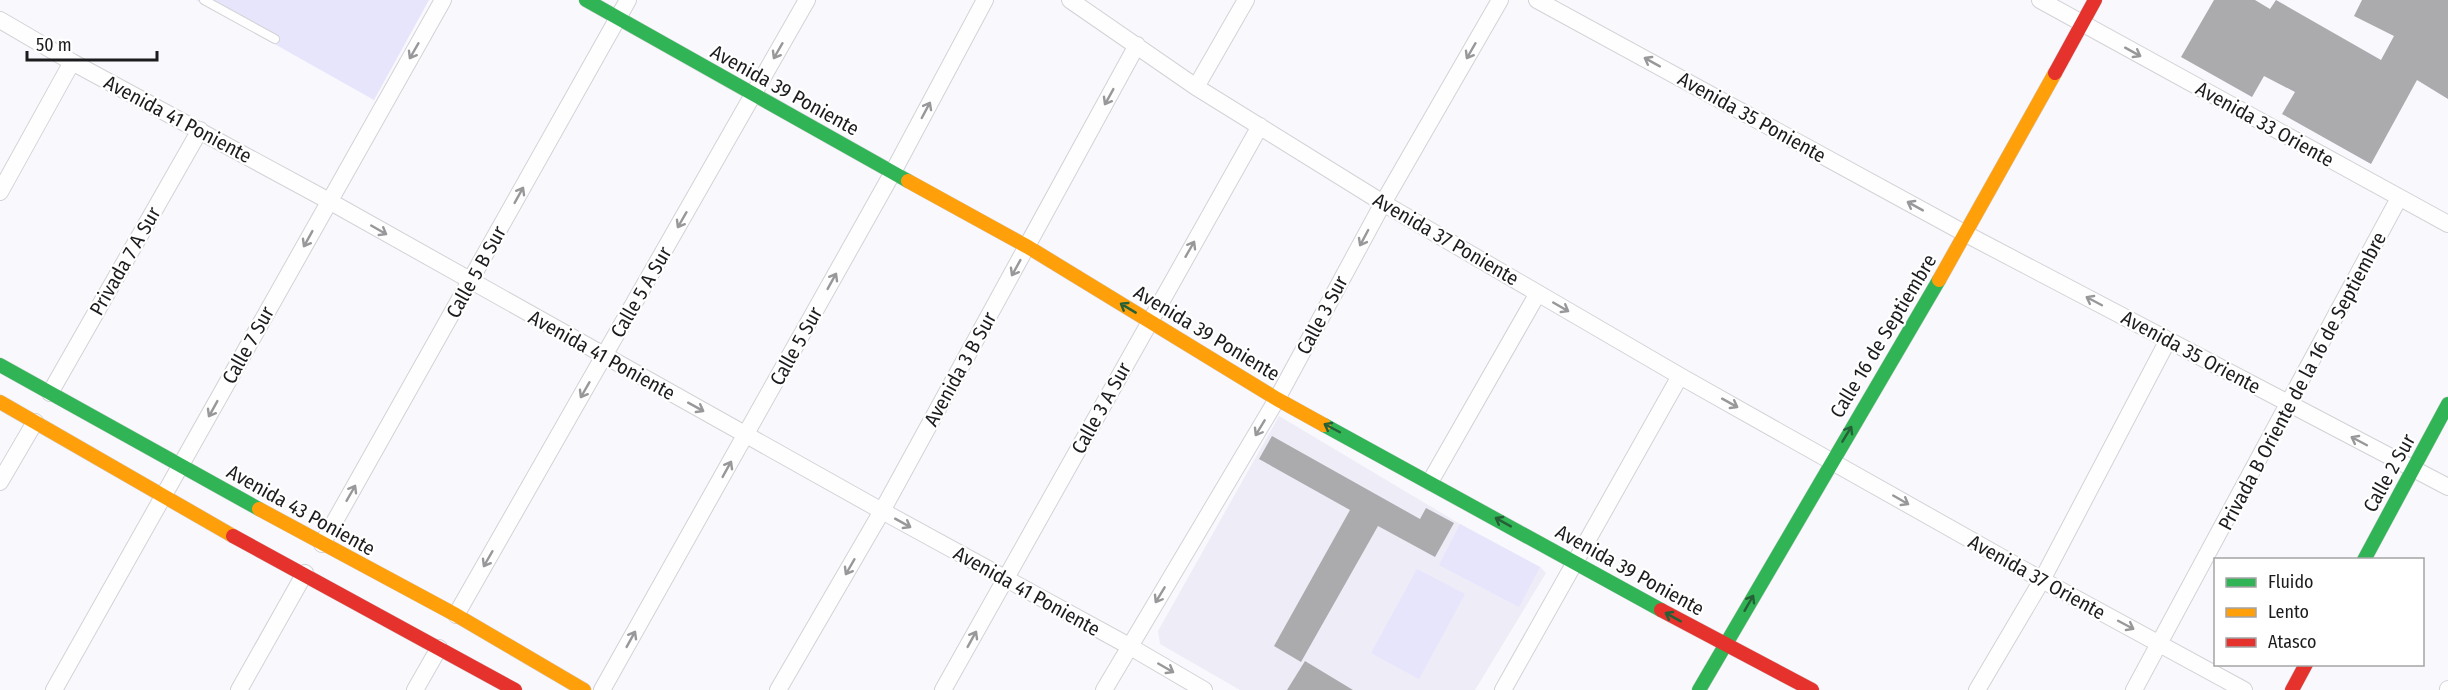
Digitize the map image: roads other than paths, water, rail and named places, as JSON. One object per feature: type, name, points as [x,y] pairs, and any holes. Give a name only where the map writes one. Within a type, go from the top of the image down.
[{"type":"street","name":"Calle 7 Sur","points":[[54,690],[444,0]]},
{"type":"street","name":"Avenida 39 Poniente","points":[[586,0],[1028,247],[1277,399],[1724,645],[1812,690]]},
{"type":"street","name":"Calle 5 B Sur","points":[[322,544],[628,0]]},
{"type":"street","name":"Calle 5 A Sur","points":[[456,615],[807,0]]},
{"type":"street","name":"Calle 5 Sur","points":[[602,690],[894,172],[985,0]]},
{"type":"street","name":"Avenida 37 Poniente","points":[[1071,0],[1196,87],[1383,203],[1832,461]]},
{"type":"street","points":[[1196,87],[1246,0]]},
{"type":"street","name":"Calle 3 Sur","points":[[1104,690],[1277,399],[1383,203],[1500,0]]},
{"type":"street","name":"Avenida 35 Poniente","points":[[1537,0],[1966,234]]},
{"type":"street","name":"Avenida 33 Oriente","points":[[2040,0],[2448,224]]},
{"type":"street","name":"Calle 16 de Septiembre","points":[[1699,690],[1966,234],[2095,0]]},
{"type":"street","name":"Avenida 41 Poniente","points":[[0,20],[72,62],[329,201],[882,511],[1129,646],[1204,690]]},
{"type":"street","name":"Avenida 3 B Sur","points":[[778,690],[882,511],[1137,45]]},
{"type":"street","points":[[0,192],[72,62]]},
{"type":"street","name":"Calle 3 A Sur","points":[[943,690],[1260,126]]},
{"type":"street","name":"Privada 7 A Sur","points":[[50,393],[200,130]]},
{"type":"street","name":"Privada B Oriente de la 16 de Septiembre","points":[[2134,690],[2161,644],[2399,198]]},
{"type":"street","name":"Avenida 35 Oriente","points":[[1966,234],[2448,487]]},
{"type":"street","points":[[1430,482],[1538,293]]},
{"type":"street","points":[[1977,690],[2042,580],[2168,340]]},
{"type":"street","name":"Avenida 43 Poniente","points":[[0,365],[322,544],[456,615],[584,690]]},
{"type":"street","points":[[1503,690],[1680,375]]},
{"type":"street","points":[[0,402],[162,497],[305,573],[515,690]]},
{"type":"street","name":"Calle 2 Sur","points":[[2365,558],[2448,404]]},
{"type":"street","points":[[0,483],[34,422]]},
{"type":"street","name":"Avenida 37 Oriente","points":[[1832,461],[2042,580],[2244,690]]},
{"type":"street","points":[[239,690],[305,573]]},
{"type":"street","points":[[415,690],[439,648]]},
{"type":"street","points":[[2292,690],[2305,666]]},
{"type":"lane","points":[[204,0],[275,39]]}]
